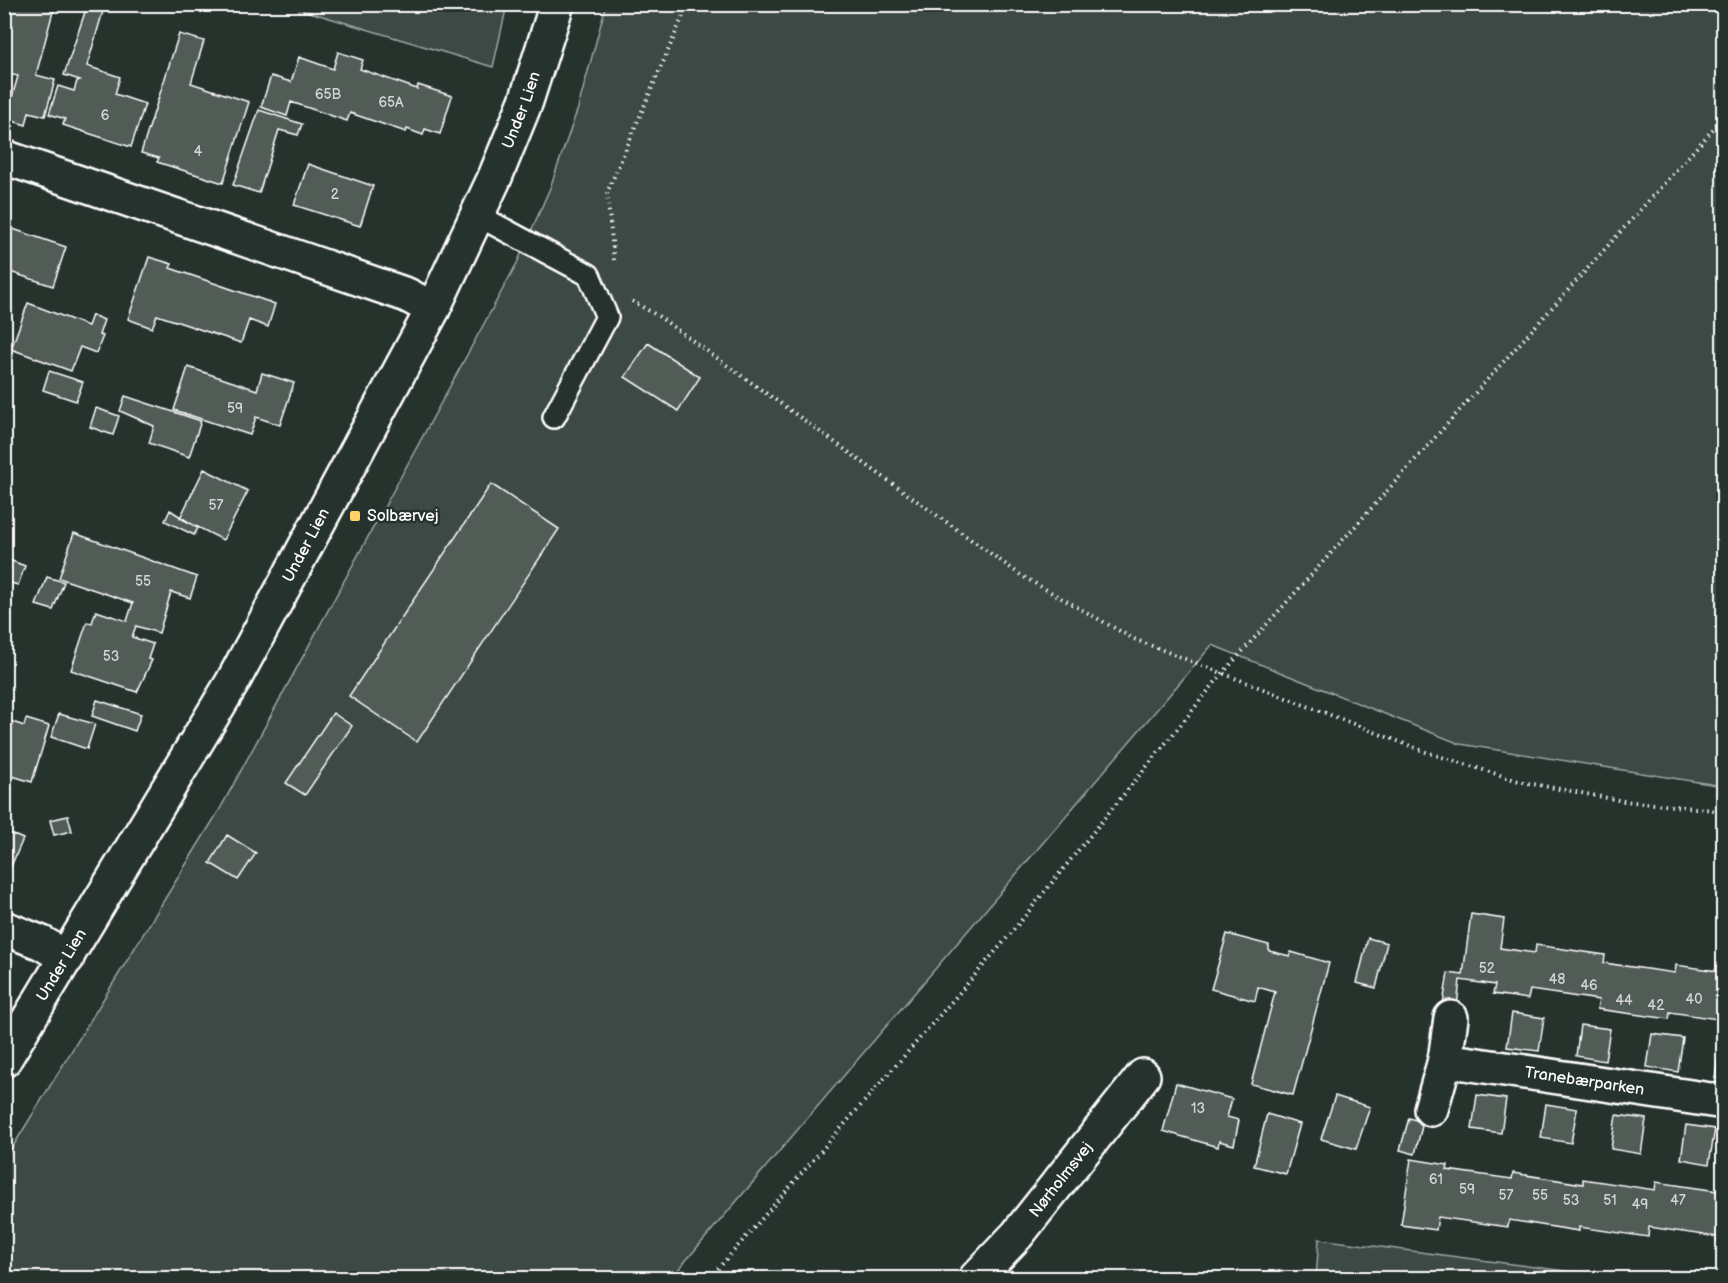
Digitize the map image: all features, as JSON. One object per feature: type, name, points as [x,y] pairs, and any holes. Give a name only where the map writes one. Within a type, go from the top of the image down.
[{"type":"street","name":"Under Lien","points":[[4,1060],[232,682],[433,309],[526,101],[557,4]]},
{"type":"street","points":[[4,157],[407,294],[433,309]]},
{"type":"street","points":[[4,928],[42,943],[67,958]]},
{"type":"street","points":[[1431,1109],[1445,1060],[1451,1018]]},
{"type":"street","name":"Tranebærparken","points":[[1445,1060],[1724,1102]]},
{"type":"street","name":"Nørholmsvej","points":[[976,1278],[1017,1235],[1143,1076]]},
{"type":"lane","points":[[477,215],[589,275],[607,317],[554,417]]},
{"type":"path","points":[[607,317],[617,292],[606,193],[688,4]]},
{"type":"path","points":[[710,1278],[1002,944],[1222,674],[1724,117]]},
{"type":"path","points":[[617,292],[658,316],[1022,576],[1134,639],[1426,752],[1522,782],[1624,801],[1724,811]]},
{"type":"shaded area","points":[[286,5],[507,5],[493,67]]},
{"type":"shaded area","points":[[606,5],[1723,5],[1723,786],[1460,744],[1212,645],[671,1278],[5,1278],[4,1161],[220,809],[517,263],[550,188],[578,108]]},
{"type":"shaded area","points":[[1319,1239],[1619,1278],[1316,1278]]},
{"type":"building","points":[[8,4],[55,4],[36,75],[55,80],[45,116],[29,112],[26,125],[6,119],[18,76],[4,73],[4,18]]},
{"type":"building","points":[[87,6],[103,11],[87,66],[120,77],[115,94],[145,104],[131,147],[63,125],[65,119],[49,114],[58,86],[74,91],[77,81],[80,80],[64,75]]},
{"type":"building","points":[[179,34],[204,41],[191,83],[249,102],[223,183],[157,162],[159,158],[141,153]]},
{"type":"building","points":[[338,52],[363,60],[360,69],[417,89],[418,85],[452,96],[440,134],[425,129],[423,135],[407,129],[406,132],[350,113],[347,121],[291,102],[287,116],[261,107],[271,76],[291,82],[299,57],[333,69]]},
{"type":"building","points":[[259,110],[302,124],[298,135],[279,130],[259,193],[233,185]]},
{"type":"building","points":[[308,164],[373,186],[360,226],[294,205]]},
{"type":"building","points":[[4,226],[66,247],[53,286],[4,270]]},
{"type":"building","points":[[149,257],[172,264],[170,268],[275,304],[268,327],[249,320],[241,343],[157,315],[152,328],[128,319]]},
{"type":"building","points":[[28,303],[88,326],[92,315],[104,320],[99,335],[103,336],[96,353],[80,347],[71,371],[11,349]]},
{"type":"building","points":[[648,343],[700,377],[678,411],[625,377]]},
{"type":"building","points":[[188,367],[257,390],[262,373],[294,383],[280,425],[256,417],[250,435],[174,410]]},
{"type":"building","points":[[49,371],[83,382],[76,401],[43,390]]},
{"type":"building","points":[[125,396],[201,421],[189,457],[149,443],[154,426],[120,411]]},
{"type":"building","points":[[96,408],[119,416],[113,435],[90,427]]},
{"type":"building","points":[[4,455],[11,457],[6,474],[4,474]]},
{"type":"building","points":[[204,469],[248,491],[223,540],[180,518]]},
{"type":"building","points":[[491,484],[559,529],[417,742],[349,696]]},
{"type":"building","points":[[170,510],[198,528],[194,535],[165,521]]},
{"type":"building","points":[[74,533],[197,577],[190,598],[171,592],[159,633],[136,626],[132,637],[153,644],[148,659],[152,660],[137,692],[71,670],[87,622],[92,623],[96,611],[127,621],[133,603],[59,578]]},
{"type":"building","points":[[4,558],[25,566],[18,585],[4,581]]},
{"type":"building","points":[[47,577],[64,582],[53,610],[36,605]]},
{"type":"building","points":[[97,700],[141,714],[135,731],[92,716]]},
{"type":"building","points":[[333,713],[352,726],[305,795],[286,783]]},
{"type":"building","points":[[59,714],[95,724],[87,749],[51,737]]},
{"type":"building","points":[[4,719],[24,726],[26,719],[49,726],[32,782],[9,775],[11,768],[4,766]]},
{"type":"building","points":[[68,816],[72,831],[54,835],[50,820]]},
{"type":"building","points":[[4,831],[23,839],[5,880],[4,880]]},
{"type":"building","points":[[227,835],[256,853],[238,880],[210,863]]},
{"type":"building","points":[[1471,914],[1504,919],[1500,948],[1535,953],[1536,945],[1605,955],[1604,963],[1675,973],[1676,965],[1724,972],[1724,1020],[1670,1012],[1669,1019],[1597,1009],[1599,1000],[1530,990],[1528,999],[1493,994],[1495,985],[1460,980],[1457,1006],[1443,1004],[1448,973],[1463,975]]},
{"type":"building","points":[[1227,934],[1269,945],[1269,951],[1290,956],[1291,952],[1329,963],[1293,1095],[1251,1084],[1275,992],[1258,987],[1255,1001],[1211,989]]},
{"type":"building","points":[[1368,938],[1387,943],[1376,988],[1357,983]]},
{"type":"building","points":[[1512,1013],[1544,1018],[1539,1051],[1507,1047]]},
{"type":"building","points":[[1580,1025],[1610,1029],[1605,1061],[1576,1056]]},
{"type":"building","points":[[1652,1034],[1683,1038],[1678,1072],[1647,1067]]},
{"type":"building","points":[[1720,1043],[1724,1044],[1724,1079],[1715,1078]]},
{"type":"building","points":[[1176,1083],[1232,1099],[1227,1117],[1239,1120],[1234,1145],[1219,1141],[1218,1147],[1163,1131]]},
{"type":"building","points":[[1477,1095],[1506,1099],[1501,1133],[1472,1129]]},
{"type":"building","points":[[1335,1096],[1370,1107],[1356,1149],[1321,1139]]},
{"type":"building","points":[[1546,1104],[1577,1109],[1571,1143],[1541,1138]]},
{"type":"building","points":[[1267,1114],[1300,1124],[1286,1174],[1254,1166]]},
{"type":"building","points":[[1616,1115],[1646,1119],[1641,1154],[1611,1149]]},
{"type":"building","points":[[1409,1118],[1423,1122],[1415,1154],[1400,1150]]},
{"type":"building","points":[[1686,1125],[1715,1129],[1709,1164],[1681,1159]]},
{"type":"building","points":[[1411,1159],[1448,1165],[1447,1170],[1512,1179],[1513,1173],[1583,1184],[1583,1179],[1655,1190],[1656,1182],[1724,1192],[1724,1242],[1717,1241],[1718,1237],[1649,1227],[1648,1237],[1579,1227],[1579,1231],[1509,1220],[1508,1227],[1438,1217],[1436,1230],[1401,1225]]},
{"type":"place","name":"Solbærvej","points":[[355,516]]}]
